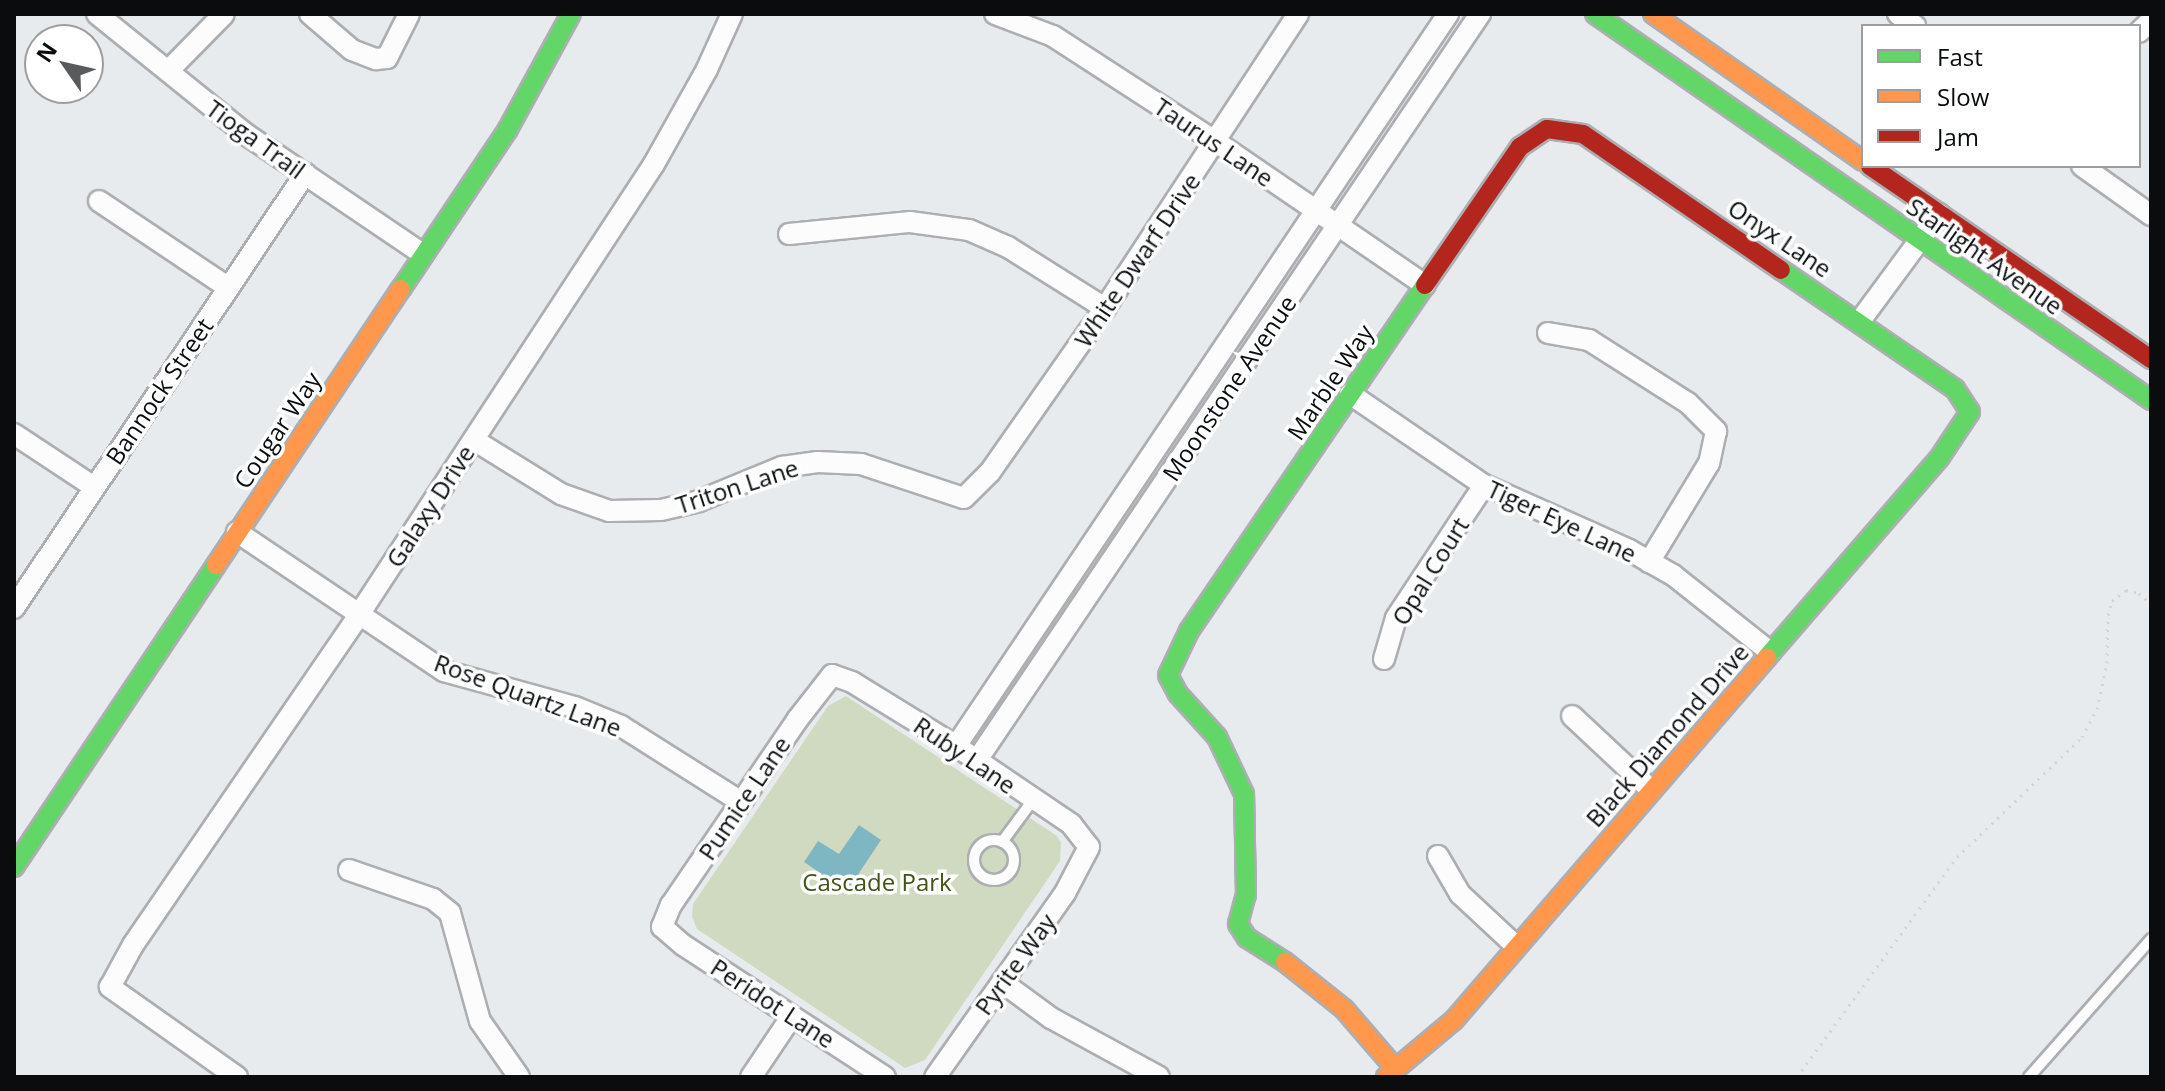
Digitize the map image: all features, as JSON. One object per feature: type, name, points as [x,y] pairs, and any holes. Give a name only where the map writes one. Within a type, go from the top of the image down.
[{"type":"street","name":"Tioga Trail","points":[[97,14],[169,70],[208,106],[423,254]]},
{"type":"street","points":[[169,70],[224,14]]},
{"type":"street","points":[[310,14],[352,50],[376,59],[387,58],[409,14]]},
{"type":"street","name":"Cougar Way","points":[[14,867],[508,129],[571,14]]},
{"type":"street","name":"Galaxy Drive","points":[[237,1076],[110,987],[133,945],[358,616],[654,164],[732,14]]},
{"type":"street","name":"Taurus Lane","points":[[995,14],[1053,36],[1216,142],[1425,285]]},
{"type":"street","name":"White Dwarf Drive","points":[[964,498],[990,472],[1105,308],[1298,14]]},
{"type":"street","name":"Moonstone Avenue","points":[[956,746],[1448,14]]},
{"type":"street","name":"Moonstone Avenue","points":[[977,760],[1480,14]]},
{"type":"street","name":"Starlight Avenue","points":[[1595,14],[2151,400]]},
{"type":"street","points":[[1653,14],[1861,160]]},
{"type":"street","name":"Marble Way","points":[[1391,1073],[1344,1009],[1305,975],[1247,938],[1238,924],[1246,895],[1244,794],[1217,737],[1178,694],[1168,675],[1189,631],[1520,147],[1547,129]]},
{"type":"street","name":"Onyx Lane","points":[[1547,129],[1583,134],[1955,389],[1970,412]]},
{"type":"street","name":"Starlight Avenue","points":[[1873,168],[2151,359]]},
{"type":"street","points":[[2085,168],[2151,215]]},
{"type":"street","name":"Bannock Street","points":[[14,608],[305,174]]},
{"type":"street","points":[[99,201],[229,288]]},
{"type":"street","points":[[1860,321],[1939,214]]},
{"type":"street","points":[[789,234],[910,222],[969,230],[1008,247],[1105,308]]},
{"type":"street","points":[[1548,333],[1589,340],[1688,403],[1716,431],[1709,463],[1649,562]]},
{"type":"street","name":"Tiger Eye Lane","points":[[1350,394],[1484,485],[1673,575],[1770,652]]},
{"type":"street","name":"Black Diamond Drive","points":[[1391,1073],[1454,1020],[1940,457],[1970,412]]},
{"type":"street","points":[[14,434],[94,487]]},
{"type":"street","name":"Triton Lane","points":[[474,440],[561,494],[609,511],[661,510],[699,501],[782,467],[818,462],[861,464],[964,498]]},
{"type":"street","name":"Opal Court","points":[[1384,659],[1396,618],[1484,485]]},
{"type":"street","name":"Rose Quartz Lane","points":[[237,532],[444,671],[575,707],[621,726],[741,802]]},
{"type":"street","name":"Ruby Lane","points":[[832,675],[852,682],[977,760],[1071,824],[1089,847]]},
{"type":"street","name":"Pumice Lane","points":[[662,927],[671,905],[832,675]]},
{"type":"street","points":[[1572,716],[1651,790]]},
{"type":"street","name":"Pyrite Way","points":[[935,1077],[1065,893],[1089,847]]},
{"type":"street","points":[[1438,856],[1460,894],[1516,946]]},
{"type":"street","points":[[349,870],[433,899],[450,913],[480,1021],[513,1075]]},
{"type":"street","name":"Peridot Lane","points":[[662,927],[683,945],[885,1077]]},
{"type":"street","points":[[1002,982],[1051,1018],[1159,1077]]},
{"type":"street","points":[[751,1077],[792,1016]]},
{"type":"lane","points":[[1002,842],[1033,800]]},
{"type":"lane","points":[[1002,842],[1012,850],[1014,864],[1002,879],[988,880],[978,872],[975,853],[983,843],[1002,842]]},
{"type":"lane","points":[[2029,1077],[2151,939]]},
{"type":"path","points":[[1797,1077],[1957,857],[2082,737],[2097,709],[2107,663],[2108,615],[2112,601],[2126,590],[2139,593],[2151,604]]},
{"type":"green space","name":"Cascade Park","points":[[846,696],[1057,836],[1061,843],[1060,861],[925,1060],[905,1068],[697,929],[692,917],[693,904],[828,706]]},
{"type":"water","points":[[859,825],[881,840],[847,891],[804,862],[818,841],[839,854]]},
{"type":"traffic: fast","points":[[401,289],[508,129],[571,14]]},
{"type":"traffic: fast","points":[[1595,14],[2151,400]]},
{"type":"traffic: fast","points":[[1767,657],[1940,457],[1970,412],[1955,389],[1781,270]]},
{"type":"traffic: fast","points":[[1285,962],[1247,938],[1238,924],[1246,895],[1244,794],[1217,737],[1178,694],[1168,675],[1189,631],[1425,285]]},
{"type":"traffic: fast","points":[[14,867],[216,565]]},
{"type":"traffic: slow","points":[[1653,14],[1861,160]]},
{"type":"traffic: slow","points":[[216,565],[401,289]]},
{"type":"traffic: slow","points":[[1386,1077],[1454,1020],[1767,657]]},
{"type":"traffic: slow","points":[[1285,962],[1344,1009],[1395,1068]]},
{"type":"traffic: jam","points":[[1425,285],[1520,147],[1547,129],[1583,134],[1781,270]]},
{"type":"traffic: jam","points":[[1873,168],[2151,359]]}]
